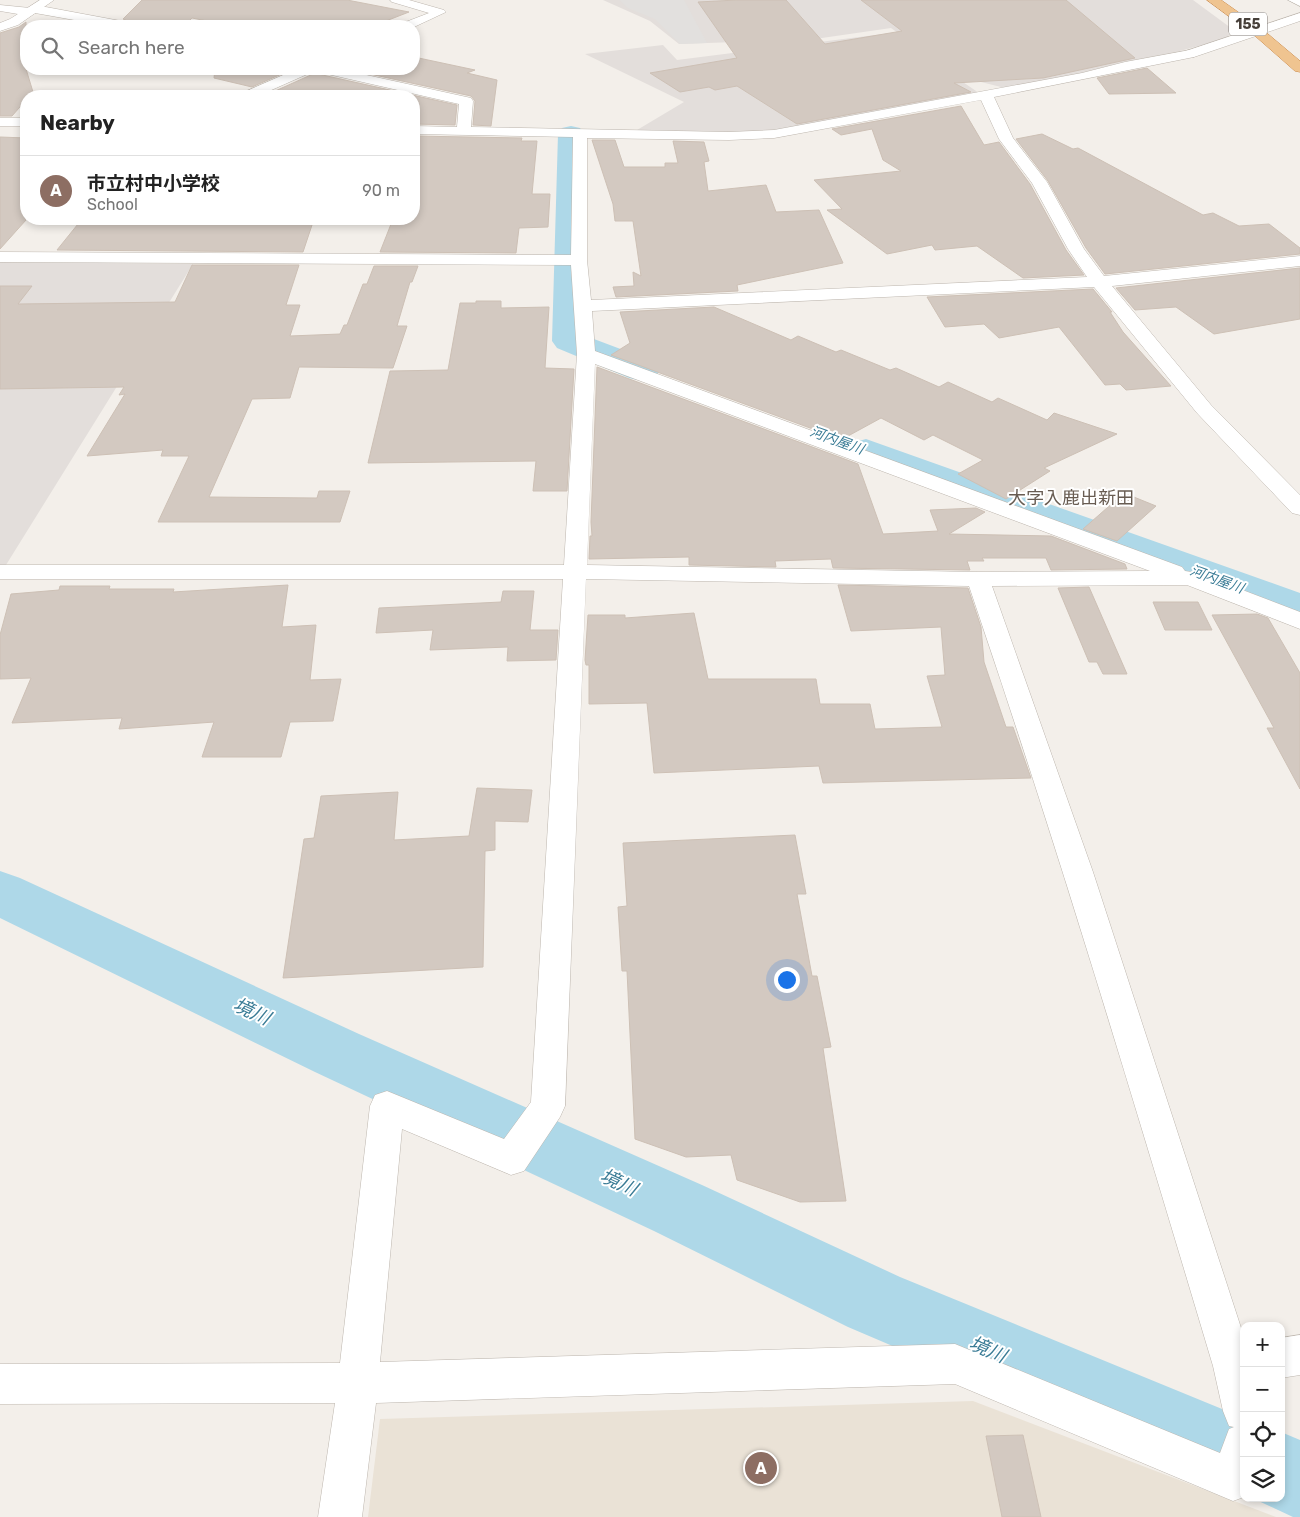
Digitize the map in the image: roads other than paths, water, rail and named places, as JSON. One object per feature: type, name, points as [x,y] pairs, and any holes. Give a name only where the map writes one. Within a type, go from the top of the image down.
[{"type":"highway","name":"155","points":[[1213,0],[1258,32],[1300,68]]},
{"type":"street","points":[[0,27],[14,22],[48,0]]},
{"type":"street","points":[[396,0],[440,12],[420,20]]},
{"type":"street","points":[[1294,0],[1300,3]]},
{"type":"street","points":[[0,8],[32,10],[91,20]]},
{"type":"street","points":[[420,130],[729,136],[774,134],[986,95],[1190,54],[1300,17]]},
{"type":"street","points":[[260,90],[294,75]]},
{"type":"street","points":[[350,75],[417,90]]},
{"type":"street","points":[[420,91],[466,101],[464,130]]},
{"type":"street","points":[[986,95],[1006,139],[1039,182],[1076,249],[1099,282],[1204,409],[1300,508]]},
{"type":"street","points":[[0,122],[20,122]]},
{"type":"street","points":[[340,1517],[358,1383],[387,1106],[511,1159],[548,1106],[586,354],[579,260],[580,133]]},
{"type":"street","points":[[0,257],[579,260]]},
{"type":"street","points":[[583,306],[1099,282],[1300,261]]},
{"type":"street","points":[[586,354],[1300,620]]},
{"type":"street","points":[[0,572],[576,572],[978,579],[1190,578]]},
{"type":"street","points":[[978,579],[1033,736],[1238,1365],[1240,1380]]},
{"type":"street","points":[[1285,1357],[1300,1355]]},
{"type":"street","points":[[0,1384],[358,1383],[955,1364],[1238,1462]]},
{"type":"waterway","name":"河内屋川","points":[[571,134],[569,341],[642,370]]},
{"type":"waterway","name":"河内屋川","points":[[866,451],[1300,609]]},
{"type":"waterway","name":"境川","points":[[0,893],[337,1053],[678,1208],[874,1302],[1240,1455]]},
{"type":"waterway","name":"境川","points":[[1285,1474],[1300,1480]]},
{"type":"place","name":"市立村中小学校","points":[[761,1468]]},
{"type":"district","name":"大字入鹿出新田","points":[[1071,498]]}]
